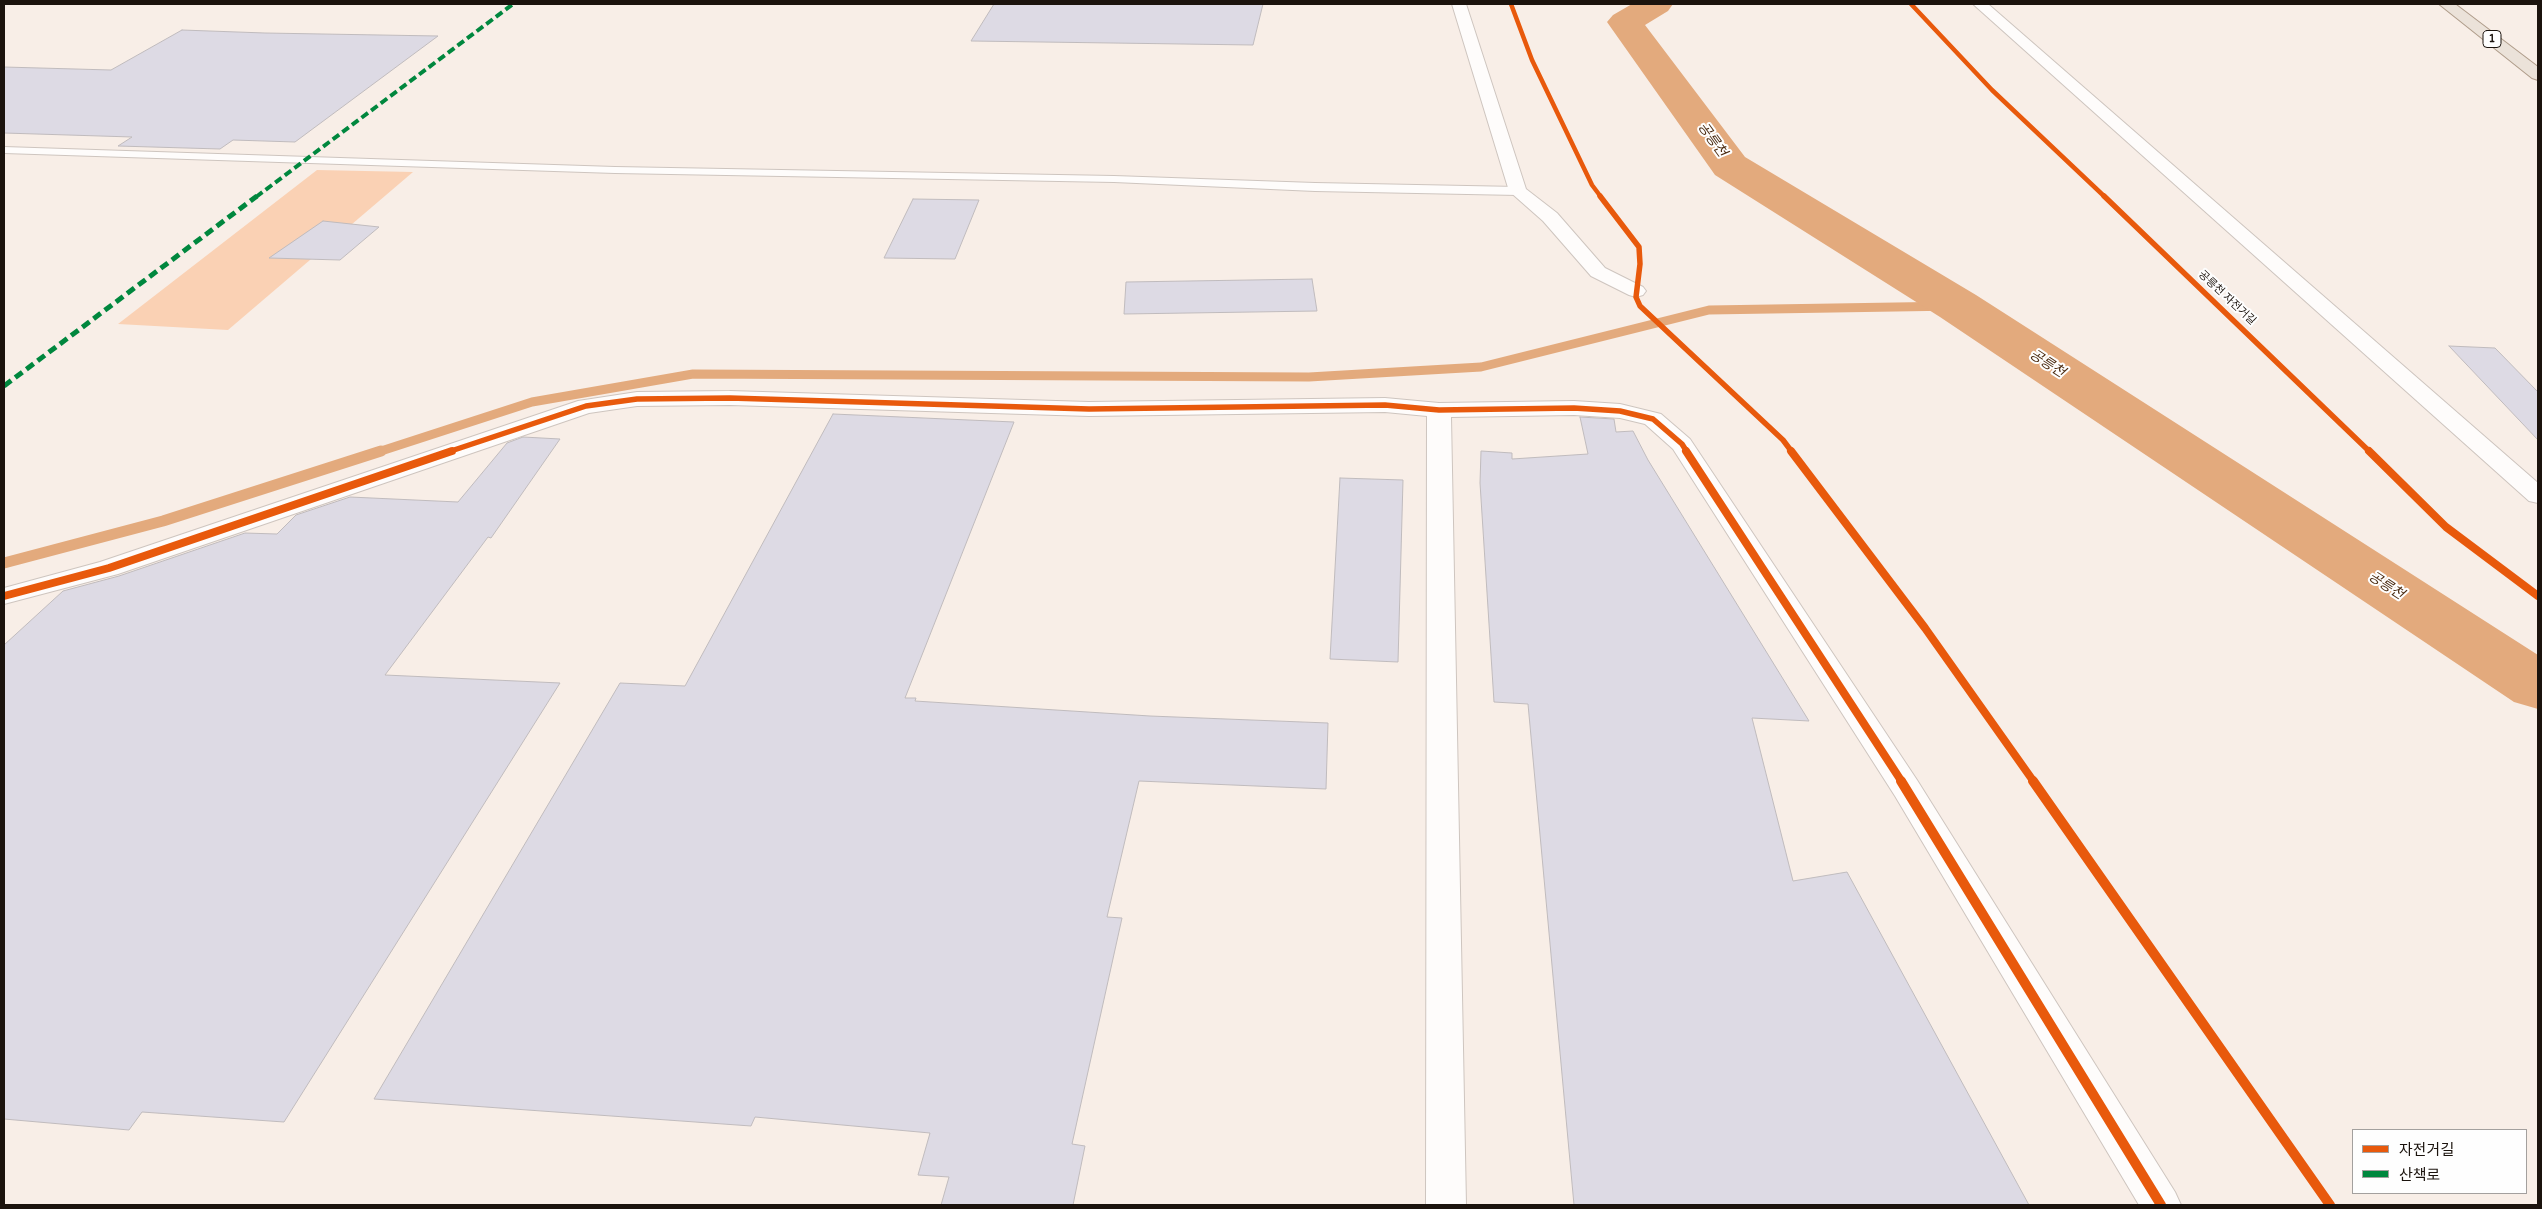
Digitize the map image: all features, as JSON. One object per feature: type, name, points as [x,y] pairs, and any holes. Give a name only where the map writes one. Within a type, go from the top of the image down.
[{"type":"main road","name":"1","points":[[2446,4],[2535,70]]},
{"type":"street","points":[[1459,4],[1518,191],[1550,217],[1598,272],[1636,291]]},
{"type":"street","points":[[1980,4],[2538,496]]},
{"type":"street","points":[[4,596],[110,568],[541,420],[586,406],[637,399],[730,398],[1089,409],[1385,405],[1440,410],[1574,408],[1620,411],[1653,419],[1682,444],[1906,788],[2161,1205]]},
{"type":"street","points":[[1440,410],[1446,1205]]},
{"type":"lane","points":[[4,150],[615,170],[1114,179],[1315,187],[1518,191]]},
{"type":"shaded area","points":[[317,170],[413,172],[228,330],[118,324]]},
{"type":"building","points":[[994,4],[1263,4],[1253,45],[971,41]]},
{"type":"building","points":[[182,30],[438,36],[295,142],[233,140],[220,149],[118,146],[132,137],[4,133],[4,67],[111,70]]},
{"type":"building","points":[[913,199],[979,200],[955,259],[884,258]]},
{"type":"building","points":[[323,221],[379,227],[340,260],[269,258]]},
{"type":"building","points":[[1312,279],[1317,311],[1124,314],[1126,282]]},
{"type":"building","points":[[2449,346],[2495,348],[2538,392],[2538,440]]},
{"type":"building","points":[[833,414],[1014,422],[905,698],[916,698],[915,701],[1150,716],[1328,723],[1326,789],[1139,781],[1107,917],[1122,918],[1072,1144],[1085,1146],[1073,1205],[941,1205],[949,1177],[918,1175],[930,1133],[755,1117],[751,1126],[374,1099],[620,683],[685,686]]},
{"type":"building","points":[[1580,417],[1614,419],[1616,432],[1633,431],[1648,460],[1809,721],[1752,718],[1793,881],[1847,872],[2029,1205],[1574,1205],[1528,704],[1494,702],[1480,483],[1481,451],[1512,453],[1512,459],[1588,454]]},
{"type":"building","points":[[523,437],[560,439],[491,538],[488,537],[385,675],[560,683],[284,1122],[142,1112],[129,1130],[4,1119],[4,645],[63,591],[119,576],[245,533],[277,534],[296,515],[350,497],[458,502],[507,443]]},
{"type":"building","points":[[1340,478],[1403,480],[1398,662],[1330,659]]},
{"type":"waterway","name":"공릉천","points":[[1656,4],[1625,22],[1730,166],[1958,306],[2538,686]]},
{"type":"waterway","points":[[378,452],[532,402],[693,374],[1309,377],[1481,367],[1709,310],[1958,306]]},
{"type":"waterway","points":[[4,563],[163,521],[381,451]]},
{"type":"marked path","points":[[4,386],[513,4]]},
{"type":"cycle path","points":[[1511,4],[1532,60],[1592,185],[1639,247],[1640,264],[1636,297],[1640,306],[1783,440],[1925,628],[2297,1155],[2330,1205]]},
{"type":"cycle path","name":"공릉천 자전거길","points":[[1911,4],[1992,90],[2299,381],[2446,527],[2538,596]]},
{"type":"cycle path","points":[[4,596],[109,568],[541,420],[586,406],[637,399],[730,398],[1089,409],[1385,405],[1439,410],[1574,408],[1620,411],[1653,419],[1682,444],[1906,788],[2161,1205]]}]
